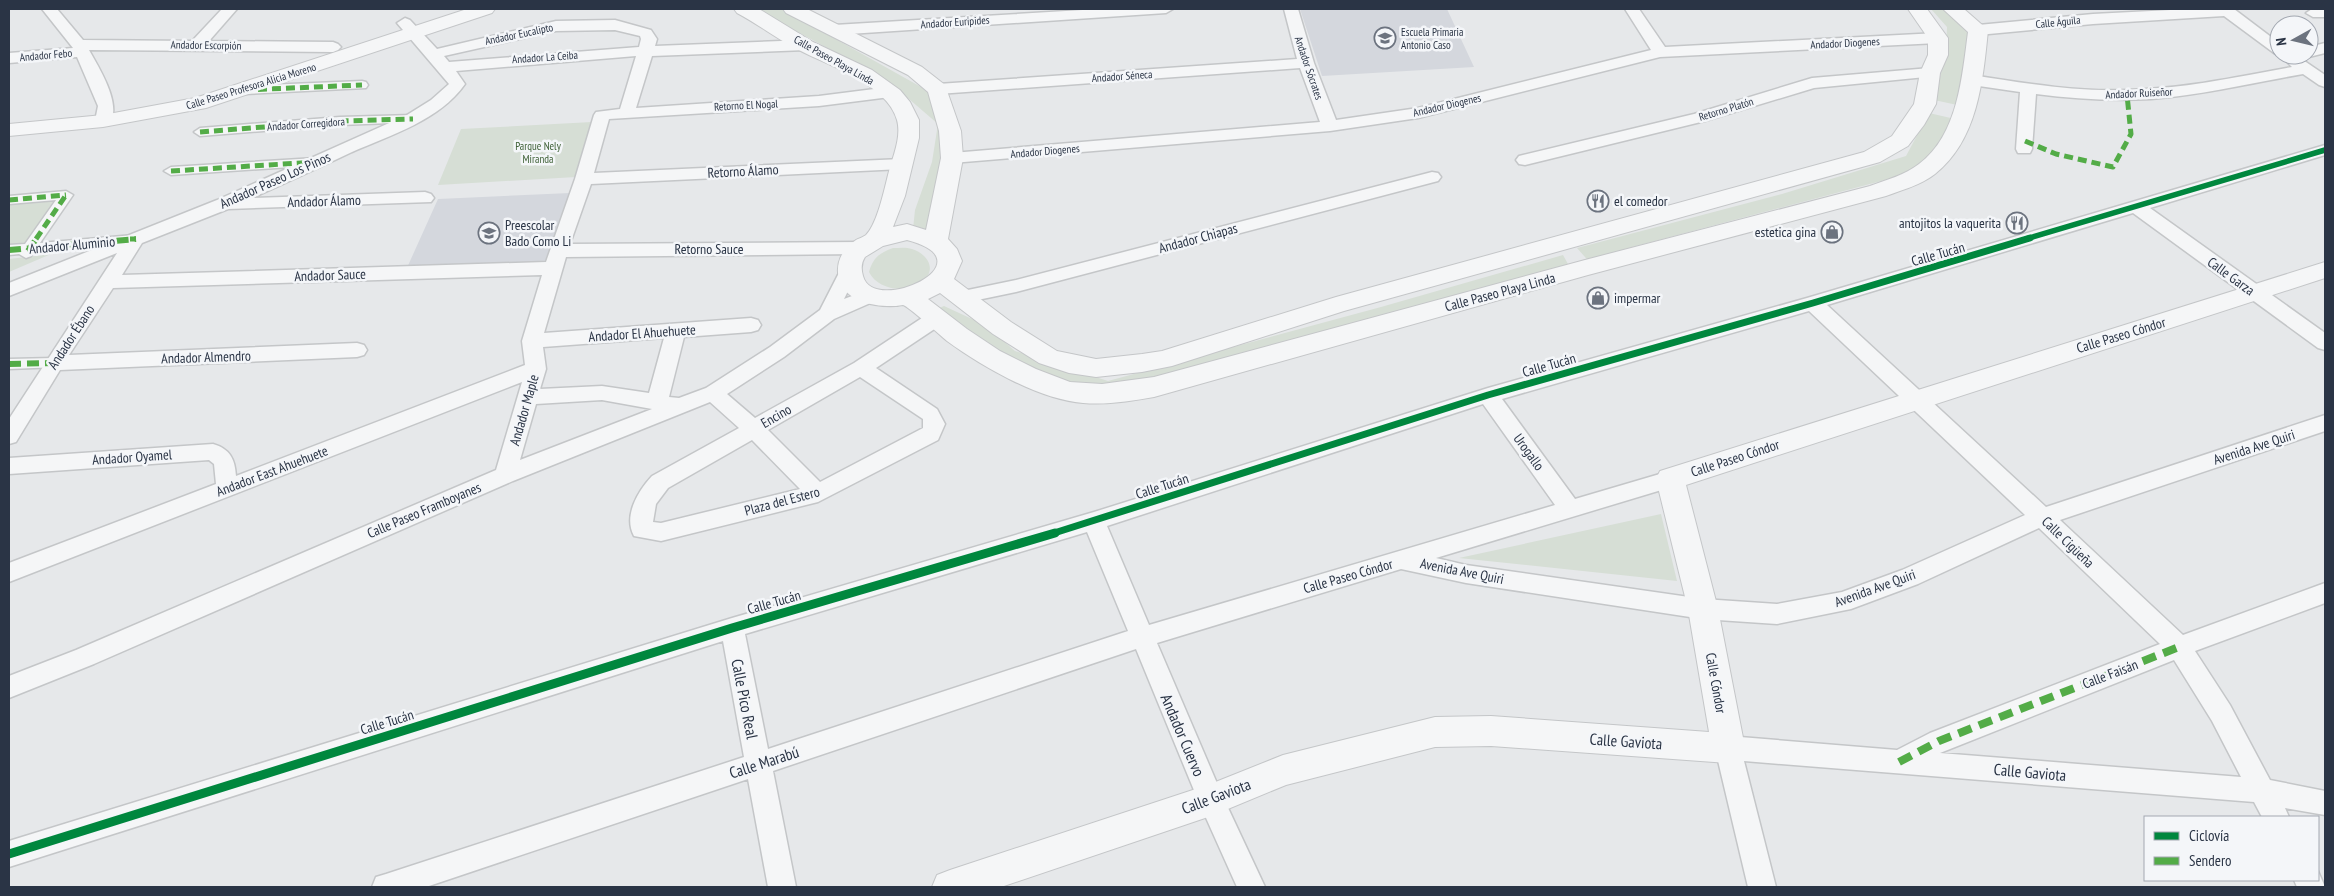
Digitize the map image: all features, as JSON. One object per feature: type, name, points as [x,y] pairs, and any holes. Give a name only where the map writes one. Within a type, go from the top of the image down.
[{"type":"street","points":[[49,9],[81,49],[95,76],[104,113]]},
{"type":"street","points":[[198,44],[230,9]]},
{"type":"street","name":"Calle Paseo Profesora Alicia Moreno","points":[[9,113],[104,113],[199,104],[244,90],[409,28],[447,9]]},
{"type":"street","name":"Calle Paseo Profesora Alicia Moreno","points":[[9,130],[104,113],[214,87],[332,47],[485,9]]},
{"type":"street","name":"Calle Paseo Playa Linda","points":[[744,9],[806,45],[849,66],[890,92],[900,103],[908,120],[908,138],[902,164],[894,198],[882,228],[867,244]]},
{"type":"street","name":"Calle Paseo Playa Linda","points":[[793,9],[915,71],[938,89]]},
{"type":"street","name":"Andador Euripides","points":[[834,30],[1166,9]]},
{"type":"street","name":"Andador Sócrates","points":[[1290,9],[1306,63],[1330,126]]},
{"type":"street","points":[[1632,9],[1660,52]]},
{"type":"street","points":[[941,282],[1002,328],[1048,357],[1069,364],[1096,368],[1164,360],[1336,305],[1872,156],[1900,141],[1913,125],[1925,104],[1930,73],[1938,55],[1938,38],[1917,9]]},
{"type":"street","points":[[1957,9],[1978,30]]},
{"type":"street","points":[[2227,10],[2269,41]]},
{"type":"street","name":"Calle Águila","points":[[1978,30],[2093,19],[2227,10]]},
{"type":"street","name":"Andador Eucalipto","points":[[440,60],[506,36],[556,26],[615,25],[646,33],[649,39],[645,51]]},
{"type":"street","name":"Andador Paseo Los Pinos","points":[[9,290],[222,204],[412,119],[450,94],[457,84],[440,60],[409,28]]},
{"type":"street","name":"Calle Paseo Playa Linda","points":[[911,298],[935,319],[992,359],[1029,377],[1070,392],[1116,393],[1154,387],[1586,268],[1878,191],[1905,181],[1928,168],[1948,146],[1963,113],[1972,80],[1978,30]]},
{"type":"street","name":"Andador Diogenes","points":[[952,158],[1330,126],[1418,113],[1660,52],[1938,38]]},
{"type":"street","name":"Andador Escorpión","points":[[81,49],[198,44],[332,47]]},
{"type":"street","name":"Andador La Ceiba","points":[[440,60],[806,45]]},
{"type":"street","name":"Andador Febo","points":[[9,58],[81,49]]},
{"type":"street","points":[[627,112],[645,51]]},
{"type":"street","name":"Andador Séneca","points":[[938,89],[1306,63]]},
{"type":"street","name":"Andador Ruiseñor","points":[[1972,80],[2028,89],[2102,96],[2142,94],[2183,90],[2269,64]]},
{"type":"street","points":[[2302,65],[2325,82]]},
{"type":"street","name":"Retorno Platón","points":[[1525,160],[1699,118],[1812,83],[1930,73]]},
{"type":"street","points":[[244,90],[362,85]]},
{"type":"street","points":[[936,240],[952,158],[950,131],[938,89]]},
{"type":"street","points":[[2024,149],[2028,89]]},
{"type":"street","name":"Retorno El Nogal","points":[[602,115],[819,101],[890,92]]},
{"type":"street","points":[[1925,104],[1963,113]]},
{"type":"street","name":"Andador Maple","points":[[505,475],[536,369],[532,341],[555,260],[584,179],[602,115]]},
{"type":"street","name":"Andador Corregidora","points":[[200,132],[340,121],[412,119]]},
{"type":"street","name":"Calle Tucán","points":[[9,854],[732,628],[1094,521],[1488,395],[2138,208],[2325,150]]},
{"type":"street","points":[[171,171],[316,162]]},
{"type":"street","name":"Retorno Álamo","points":[[584,179],[902,164]]},
{"type":"street","name":"Andador Chiapas","points":[[963,297],[1016,286],[1432,177]]},
{"type":"street","points":[[9,200],[66,195],[28,251]]},
{"type":"street","name":"Andador Álamo","points":[[222,204],[425,198]]},
{"type":"street","name":"Calle Garza","points":[[2138,208],[2254,294],[2325,343]]},
{"type":"street","points":[[907,232],[923,234],[936,240],[948,252],[950,267],[941,282],[928,291],[911,298],[889,300],[868,296],[854,286],[848,273],[850,260],[867,244],[890,234],[907,232]]},
{"type":"street","name":"Andador Aluminio","points":[[9,250],[28,251],[136,239]]},
{"type":"street","name":"Andador Ébano","points":[[9,436],[54,363],[136,239]]},
{"type":"street","points":[[1562,242],[1586,268]]},
{"type":"street","name":"Retorno Sauce","points":[[555,260],[590,249],[867,244]]},
{"type":"street","name":"Andador Sauce","points":[[108,282],[555,260]]},
{"type":"street","name":"Calle Paseo Cóndor","points":[[1142,637],[1670,479],[1918,398],[2254,294],[2325,270]]},
{"type":"street","name":"Calle Paseo Framboyanes","points":[[827,314],[848,273]]},
{"type":"street","name":"Calle Paseo Framboyanes","points":[[9,686],[85,657],[505,475],[713,393],[777,352],[827,314],[868,296]]},
{"type":"street","name":"Calle Cigüeña","points":[[1813,303],[1918,398],[2179,647],[2222,713],[2276,816]]},
{"type":"street","name":"Encino","points":[[642,530],[642,513],[647,496],[660,482],[861,368],[935,319]]},
{"type":"street","name":"Andador El Ahuehuete","points":[[532,341],[751,325]]},
{"type":"street","points":[[657,402],[676,330]]},
{"type":"street","name":"Andador Almendro","points":[[54,363],[357,350]]},
{"type":"street","points":[[9,364],[54,363]]},
{"type":"street","name":"Plaza del Estero","points":[[642,530],[661,532],[818,493],[931,434],[936,425],[934,418],[930,414],[861,368]]},
{"type":"street","name":"Andador East Ahuehuete","points":[[9,573],[536,369]]},
{"type":"street","points":[[528,397],[602,393],[680,406]]},
{"type":"street","points":[[713,393],[754,429],[818,493]]},
{"type":"street","name":"Urogallo","points":[[1488,395],[1570,509]]},
{"type":"street","name":"Avenida Ave Quiri","points":[[1403,560],[1466,574],[1703,609],[1777,614],[1843,602],[1910,577],[2042,517],[2325,424]]},
{"type":"street","name":"Andador Oyamel","points":[[9,466],[213,452],[224,461],[227,489]]},
{"type":"street","name":"Calle Cóndor","points":[[1670,479],[1703,609],[1728,748],[1762,887]]},
{"type":"street","name":"Andador Cuervo","points":[[1094,521],[1211,800],[1250,887]]},
{"type":"street","name":"Calle Faisán","points":[[1899,762],[1939,741],[2179,647],[2325,593]]},
{"type":"street","name":"Calle Pico Real","points":[[732,628],[782,887]]},
{"type":"street","name":"Calle Marabú","points":[[386,887],[1142,637]]},
{"type":"street","name":"Calle Gaviota","points":[[950,887],[1211,800],[1283,770],[1435,732],[1491,731],[1728,748],[2263,791],[2325,803]]},
{"type":"shaded area","name":"Escuela Primaria Antonio Caso","points":[[1300,9],[1447,9],[1474,67],[1322,76]]},
{"type":"shaded area","name":"Preescolar Bado Como Li","points":[[570,193],[543,267],[406,270],[438,199]]},
{"type":"green space","points":[[755,9],[782,9],[930,92],[944,114],[946,165],[932,233],[913,229],[915,210],[932,162],[938,124],[887,80]]},
{"type":"green space","points":[[1931,9],[1950,9],[1969,24],[1962,106],[1934,100],[1946,54],[1947,27]]},
{"type":"green space","points":[[1929,113],[1955,119],[1932,158],[1900,176],[1625,249],[1592,265],[1577,248],[1782,194],[1906,156]]},
{"type":"green space","name":"Parque Nely Miranda","points":[[592,122],[576,177],[438,185],[461,129]]},
{"type":"green space","points":[[66,195],[30,248],[9,250],[9,200]]},
{"type":"green space","points":[[893,248],[912,249],[925,257],[930,269],[926,278],[912,287],[904,289],[887,287],[873,278],[869,272],[872,263],[880,254]]},
{"type":"green space","points":[[51,254],[9,272],[9,259]]},
{"type":"green space","points":[[1563,255],[1568,264],[1160,384],[1075,390],[1008,362],[932,311],[944,306],[985,325],[1015,351],[1108,381],[1381,307]]},
{"type":"green space","points":[[1661,514],[1677,581],[1459,558]]},
{"type":"marked path","points":[[244,90],[362,85]]},
{"type":"marked path","points":[[2025,141],[2056,154],[2113,167],[2131,134],[2127,95]]},
{"type":"marked path","points":[[200,132],[340,121],[413,119]]},
{"type":"marked path","points":[[171,171],[316,162]]},
{"type":"marked path","points":[[9,200],[66,195]]},
{"type":"marked path","points":[[28,251],[66,195]]},
{"type":"marked path","points":[[9,250],[136,239]]},
{"type":"marked path","points":[[9,364],[54,363]]},
{"type":"marked path","points":[[1899,762],[1939,741],[2179,647]]},
{"type":"cycle path","points":[[9,854],[732,628],[1094,521],[1488,395],[1813,303],[2325,150]]},
{"type":"place","name":"Escuela Primaria Antonio Caso","points":[[1385,38]]},
{"type":"place","name":"el comedor","points":[[1598,201]]},
{"type":"place","name":"antojitos la vaquerita","points":[[2017,223]]},
{"type":"place","name":"estetica gina","points":[[1832,232]]},
{"type":"place","name":"Preescolar Bado Como Li","points":[[489,233]]},
{"type":"place","name":"impermar","points":[[1598,298]]}]
